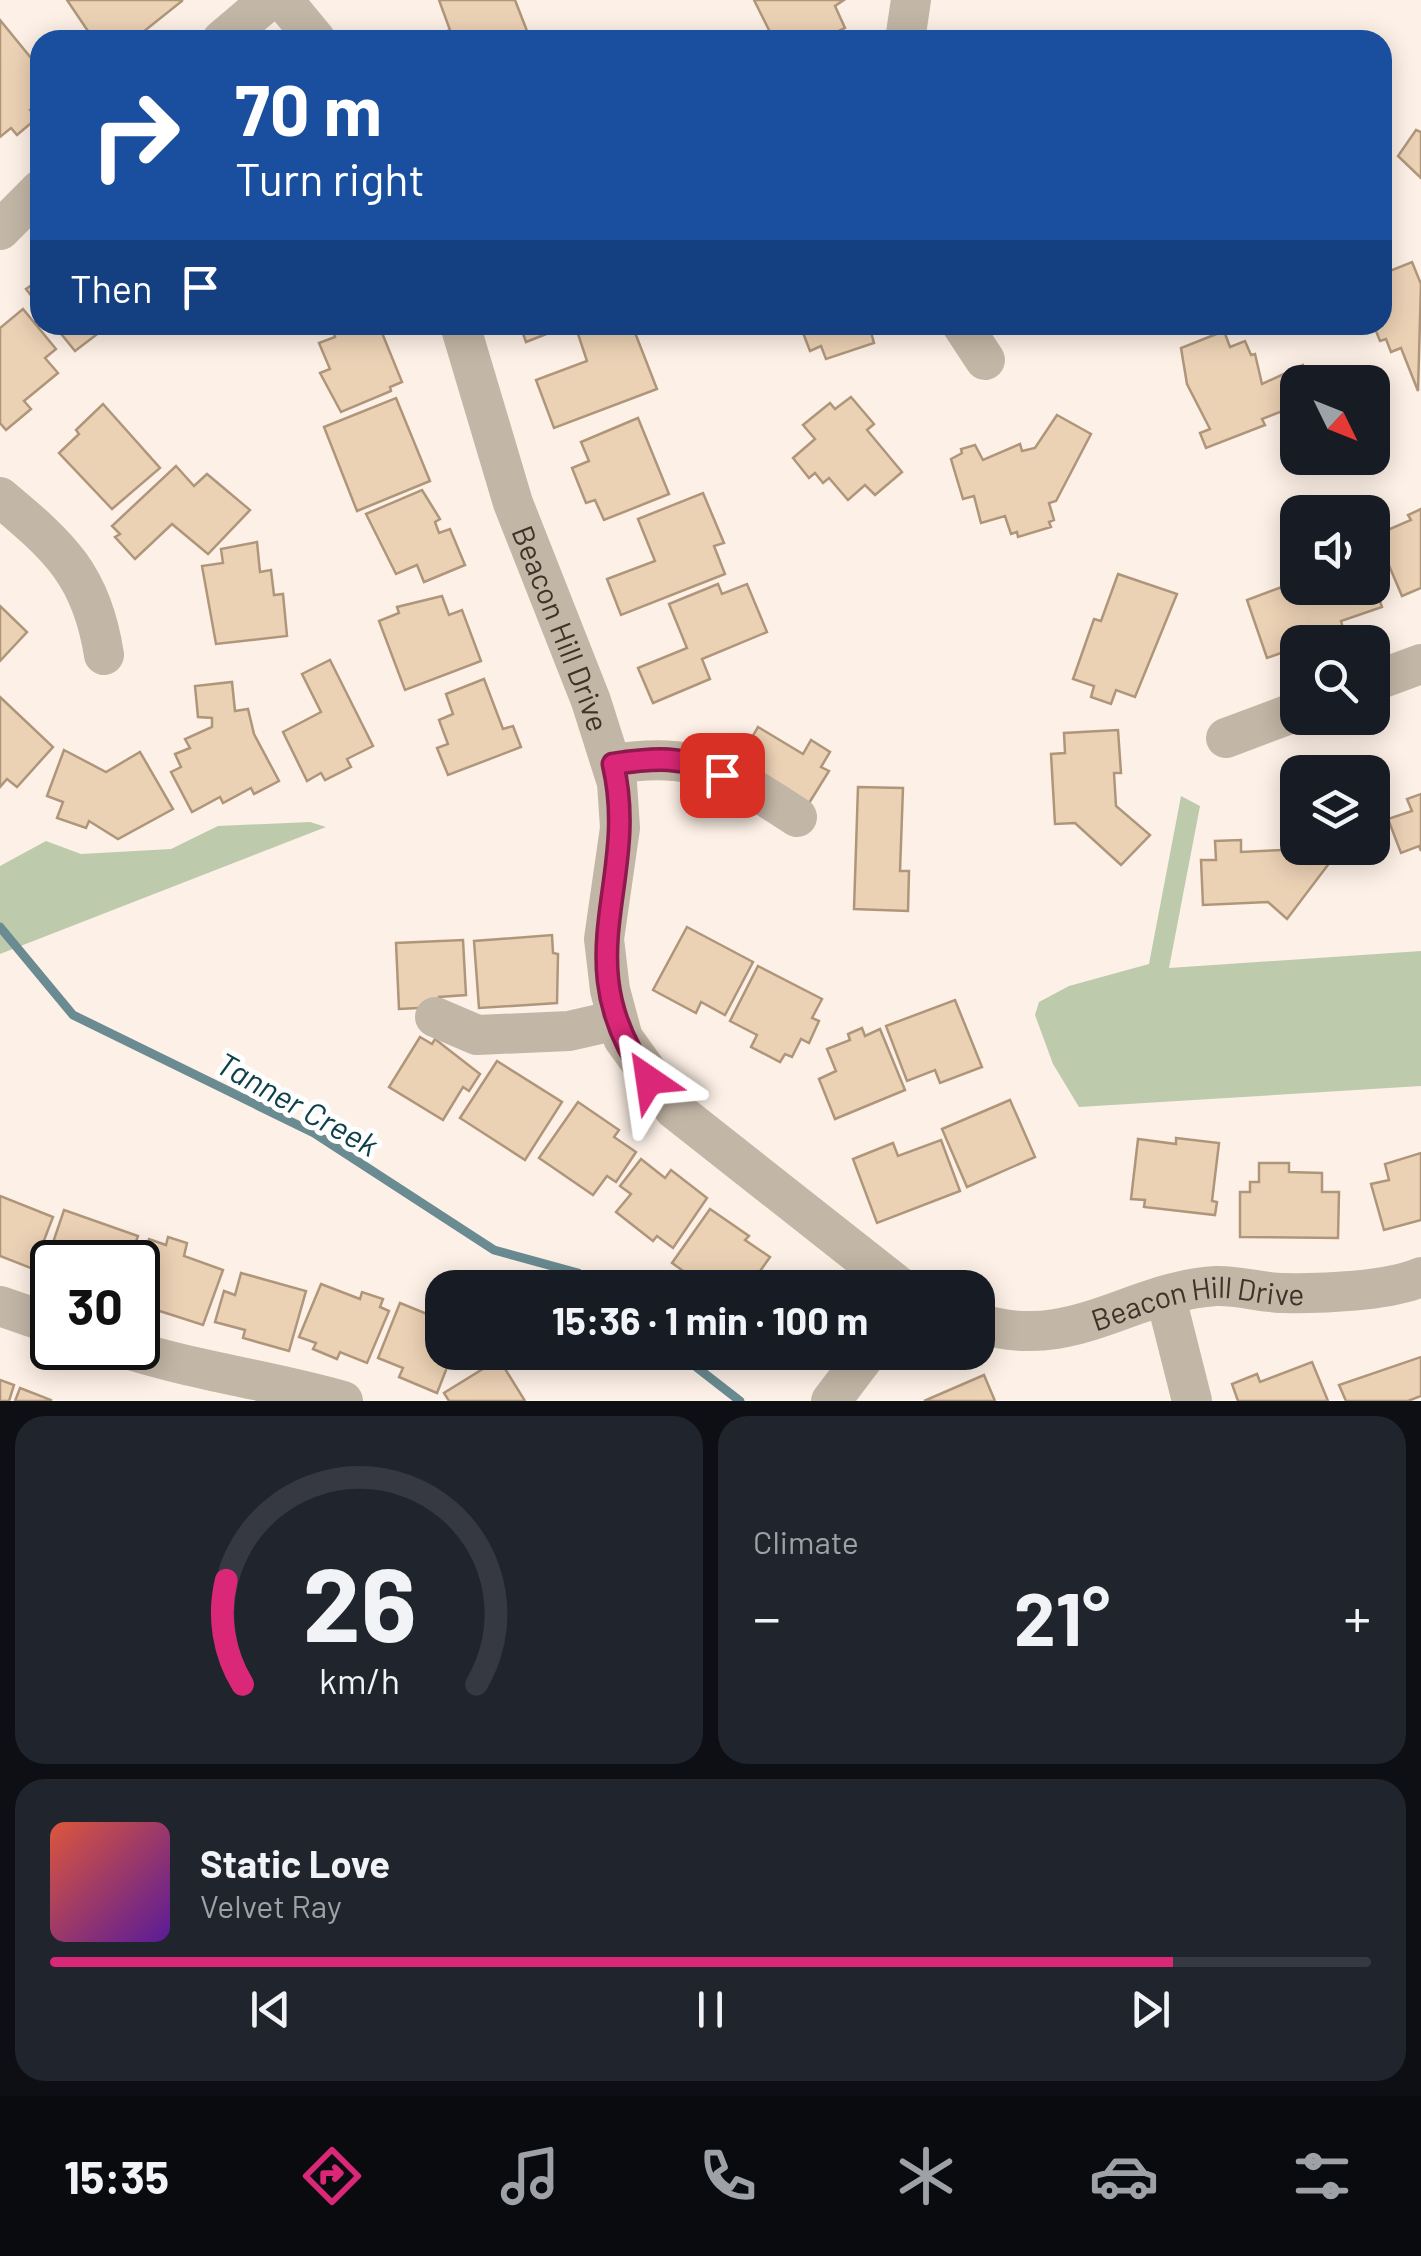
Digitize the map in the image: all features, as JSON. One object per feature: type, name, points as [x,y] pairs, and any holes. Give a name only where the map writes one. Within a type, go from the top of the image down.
[{"type":"street","points":[[234,30],[269,0]]},
{"type":"street","points":[[283,0],[308,30]]},
{"type":"street","points":[[906,30],[910,0]]},
{"type":"street","points":[[0,230],[30,200]]},
{"type":"street","name":"Beacon Hill Drive","points":[[463,335],[514,503],[613,764],[620,828],[604,938],[617,1020],[634,1060],[674,1109],[878,1270]]},
{"type":"street","points":[[969,335],[985,360]]},
{"type":"street","points":[[0,497],[52,544],[85,582],[99,621],[104,654]]},
{"type":"street","points":[[1390,675],[1421,664]]},
{"type":"street","points":[[1226,738],[1280,718]]},
{"type":"street","points":[[613,764],[666,757],[704,765],[796,817]]},
{"type":"street","points":[[435,1017],[477,1035],[570,1032],[617,1020]]},
{"type":"street","name":"Beacon Hill Drive","points":[[995,1327],[1014,1331],[1059,1330],[1216,1286],[1283,1294],[1390,1285],[1421,1277]]},
{"type":"street","points":[[1166,1298],[1192,1401]]},
{"type":"street","points":[[0,1306],[30,1316]]},
{"type":"street","points":[[160,1360],[343,1401]]},
{"type":"street","points":[[831,1401],[854,1370]]},
{"type":"green space","points":[[1181,796],[1200,806],[1169,968],[1421,951],[1421,1086],[1079,1107],[1053,1064],[1035,1015],[1039,1002],[1069,986],[1149,964]]},
{"type":"green space","points":[[310,822],[326,827],[0,954],[0,866],[46,841],[81,854],[171,849],[218,826]]},
{"type":"building","points":[[67,0],[182,1],[146,30],[87,30]]},
{"type":"building","points":[[439,0],[515,0],[527,30],[450,30]]},
{"type":"building","points":[[754,0],[844,0],[835,6],[845,28],[841,30],[769,30]]},
{"type":"building","points":[[0,20],[30,57],[30,124],[17,135],[11,128],[0,137]]},
{"type":"building","points":[[1416,130],[1421,132],[1421,178],[1398,156]]},
{"type":"building","points":[[1412,262],[1421,284],[1418,391],[1401,348],[1391,352],[1386,339],[1380,341],[1378,335],[1392,335],[1392,270]]},
{"type":"building","points":[[23,309],[30,317],[30,335],[44,335],[56,349],[45,358],[58,373],[24,401],[31,409],[6,430],[0,423],[0,328]]},
{"type":"building","points":[[62,335],[96,335],[75,351]]},
{"type":"building","points":[[383,335],[402,382],[390,387],[391,391],[341,412],[320,373],[330,369],[319,343],[335,337]]},
{"type":"building","points":[[524,335],[544,335],[526,342]]},
{"type":"building","points":[[578,335],[636,335],[657,389],[554,428],[536,380],[587,361]]},
{"type":"building","points":[[804,335],[872,335],[874,343],[826,359],[821,346],[810,351]]},
{"type":"building","points":[[1214,335],[1226,335],[1230,347],[1245,341],[1251,355],[1255,354],[1262,384],[1280,376],[1280,412],[1262,419],[1265,425],[1206,448],[1200,433],[1210,429],[1187,384],[1181,348]]},
{"type":"building","points":[[851,397],[874,424],[867,430],[902,472],[875,495],[865,485],[848,500],[829,478],[823,483],[815,473],[809,478],[793,458],[815,439],[803,425],[830,403],[835,409]]},
{"type":"building","points":[[396,398],[430,481],[357,511],[324,427]]},
{"type":"building","points":[[103,404],[160,468],[112,509],[59,453]]},
{"type":"building","points":[[1057,415],[1091,434],[1056,501],[1049,503],[1054,520],[1049,522],[1051,527],[1018,537],[1017,532],[1011,534],[1005,516],[981,523],[974,496],[963,499],[951,459],[962,453],[961,449],[975,445],[983,460],[1020,444],[1022,451],[1035,448]]},
{"type":"building","points":[[638,418],[669,494],[604,520],[595,500],[586,503],[572,468],[589,461],[581,442]]},
{"type":"building","points":[[176,466],[194,486],[207,474],[250,510],[208,554],[172,524],[135,559],[115,537],[120,534],[112,526]]},
{"type":"building","points":[[422,490],[440,519],[435,522],[439,533],[450,529],[465,565],[424,582],[417,565],[396,574],[366,514]]},
{"type":"building","points":[[703,493],[724,543],[714,546],[725,574],[621,615],[607,579],[655,561],[638,519]]},
{"type":"building","points":[[1421,509],[1421,588],[1402,596],[1390,568],[1390,529],[1411,520],[1408,515]]},
{"type":"building","points":[[257,542],[260,572],[271,570],[274,595],[283,594],[287,636],[216,644],[202,566],[223,563],[221,549]]},
{"type":"building","points":[[1118,574],[1177,594],[1135,697],[1116,690],[1111,704],[1091,697],[1094,686],[1073,679],[1094,619],[1101,621]]},
{"type":"building","points":[[718,584],[722,594],[747,584],[767,632],[702,659],[710,679],[653,703],[638,668],[687,648],[669,604]]},
{"type":"building","points":[[1280,588],[1280,605],[1382,607],[1341,621],[1342,625],[1280,625],[1280,653],[1267,658],[1247,600]]},
{"type":"building","points":[[442,596],[449,615],[462,610],[481,661],[405,690],[379,621],[399,613],[397,607]]},
{"type":"building","points":[[0,606],[27,632],[0,661]]},
{"type":"building","points":[[330,660],[373,746],[347,759],[351,767],[325,780],[321,773],[307,781],[283,732],[321,712],[302,674]]},
{"type":"building","points":[[484,679],[503,729],[513,726],[521,747],[448,775],[437,748],[448,744],[439,720],[453,714],[446,694]]},
{"type":"building","points":[[232,682],[235,711],[248,709],[254,734],[279,781],[254,794],[251,788],[223,803],[220,797],[192,812],[171,772],[181,767],[175,754],[190,748],[185,739],[212,727],[212,718],[198,717],[195,686]]},
{"type":"building","points":[[0,697],[53,747],[17,787],[7,779],[0,787]]},
{"type":"building","points":[[758,727],[803,754],[811,740],[830,752],[821,767],[829,771],[806,808],[735,767]]},
{"type":"building","points":[[1118,730],[1121,773],[1114,773],[1116,806],[1150,835],[1121,865],[1075,823],[1055,824],[1051,754],[1065,753],[1064,733]]},
{"type":"building","points":[[64,750],[106,772],[140,752],[173,809],[118,839],[89,821],[86,828],[57,818],[63,802],[47,796]]},
{"type":"building","points":[[858,787],[903,788],[900,871],[909,871],[908,911],[854,909]]},
{"type":"building","points":[[1421,794],[1421,851],[1419,846],[1401,853],[1390,818],[1412,811],[1407,799]]},
{"type":"building","points":[[1241,840],[1241,852],[1280,850],[1280,865],[1328,865],[1287,919],[1268,902],[1203,905],[1201,860],[1216,860],[1215,841]]},
{"type":"building","points":[[687,927],[753,962],[725,1015],[701,1002],[696,1013],[653,990]]},
{"type":"building","points":[[552,935],[553,953],[558,954],[557,1003],[479,1008],[474,941]]},
{"type":"building","points":[[463,940],[466,995],[439,997],[439,1007],[399,1009],[396,943]]},
{"type":"building","points":[[758,966],[822,999],[812,1018],[819,1021],[809,1043],[801,1039],[792,1057],[785,1054],[780,1062],[751,1047],[757,1035],[730,1021]]},
{"type":"building","points":[[955,1000],[982,1067],[940,1083],[935,1070],[907,1081],[886,1026]]},
{"type":"building","points":[[862,1028],[865,1036],[880,1029],[905,1090],[835,1119],[819,1079],[836,1071],[827,1049],[850,1040],[848,1034]]},
{"type":"building","points":[[420,1037],[432,1044],[435,1039],[480,1074],[469,1091],[463,1087],[443,1120],[389,1087]]},
{"type":"building","points":[[497,1061],[562,1102],[525,1160],[460,1118]]},
{"type":"building","points":[[1010,1100],[1035,1157],[967,1187],[942,1129]]},
{"type":"building","points":[[578,1102],[619,1130],[614,1137],[636,1152],[616,1182],[607,1176],[593,1195],[539,1158]]},
{"type":"building","points":[[1176,1138],[1219,1143],[1212,1201],[1217,1202],[1215,1215],[1144,1207],[1145,1200],[1131,1199],[1138,1139],[1176,1144]]},
{"type":"building","points":[[941,1140],[960,1191],[877,1223],[853,1159],[893,1143],[898,1156]]},
{"type":"building","points":[[1421,1153],[1421,1220],[1384,1230],[1371,1184],[1389,1180],[1385,1164]]},
{"type":"building","points":[[641,1159],[665,1178],[671,1170],[707,1198],[673,1248],[657,1236],[653,1241],[616,1212],[631,1194],[620,1186]]},
{"type":"building","points":[[1259,1163],[1289,1163],[1289,1172],[1322,1173],[1322,1192],[1339,1192],[1338,1238],[1240,1237],[1240,1192],[1250,1192],[1250,1182],[1259,1182]]},
{"type":"building","points":[[0,1196],[53,1217],[44,1240],[30,1240],[30,1268],[0,1256]]},
{"type":"building","points":[[710,1209],[749,1236],[745,1240],[770,1257],[761,1270],[682,1270],[672,1263]]},
{"type":"building","points":[[64,1210],[138,1236],[137,1240],[54,1240]]},
{"type":"building","points":[[168,1237],[187,1243],[184,1256],[223,1270],[203,1325],[160,1311],[160,1243],[166,1245]]},
{"type":"building","points":[[241,1273],[306,1291],[289,1351],[243,1338],[245,1330],[215,1322],[224,1291],[235,1295]]},
{"type":"building","points":[[321,1284],[360,1299],[362,1292],[383,1299],[380,1307],[389,1311],[367,1363],[340,1352],[337,1359],[313,1349],[316,1343],[299,1337]]},
{"type":"building","points":[[400,1303],[425,1313],[425,1370],[446,1370],[437,1393],[399,1377],[403,1368],[378,1358]]},
{"type":"building","points":[[1421,1357],[1421,1396],[1408,1401],[1346,1401],[1339,1385]]},
{"type":"building","points":[[1312,1362],[1328,1401],[1238,1401],[1232,1384],[1257,1374],[1260,1382]]},
{"type":"building","points":[[481,1370],[506,1370],[525,1401],[449,1401],[444,1393]]},
{"type":"building","points":[[984,1375],[995,1401],[924,1401]]},
{"type":"building","points":[[0,1380],[14,1385],[9,1401],[0,1401]]},
{"type":"building","points":[[20,1388],[51,1400],[51,1401],[15,1401]]},
{"type":"waterway","name":"Tanner Creek","points":[[0,927],[73,1015],[314,1133],[494,1250],[567,1270]]},
{"type":"waterway","name":"Tanner Creek","points":[[700,1370],[740,1401]]},
{"type":"route","points":[[649,1080],[622,1038],[605,954],[606,916],[620,828],[613,764],[666,757],[704,765],[722,775]]}]
